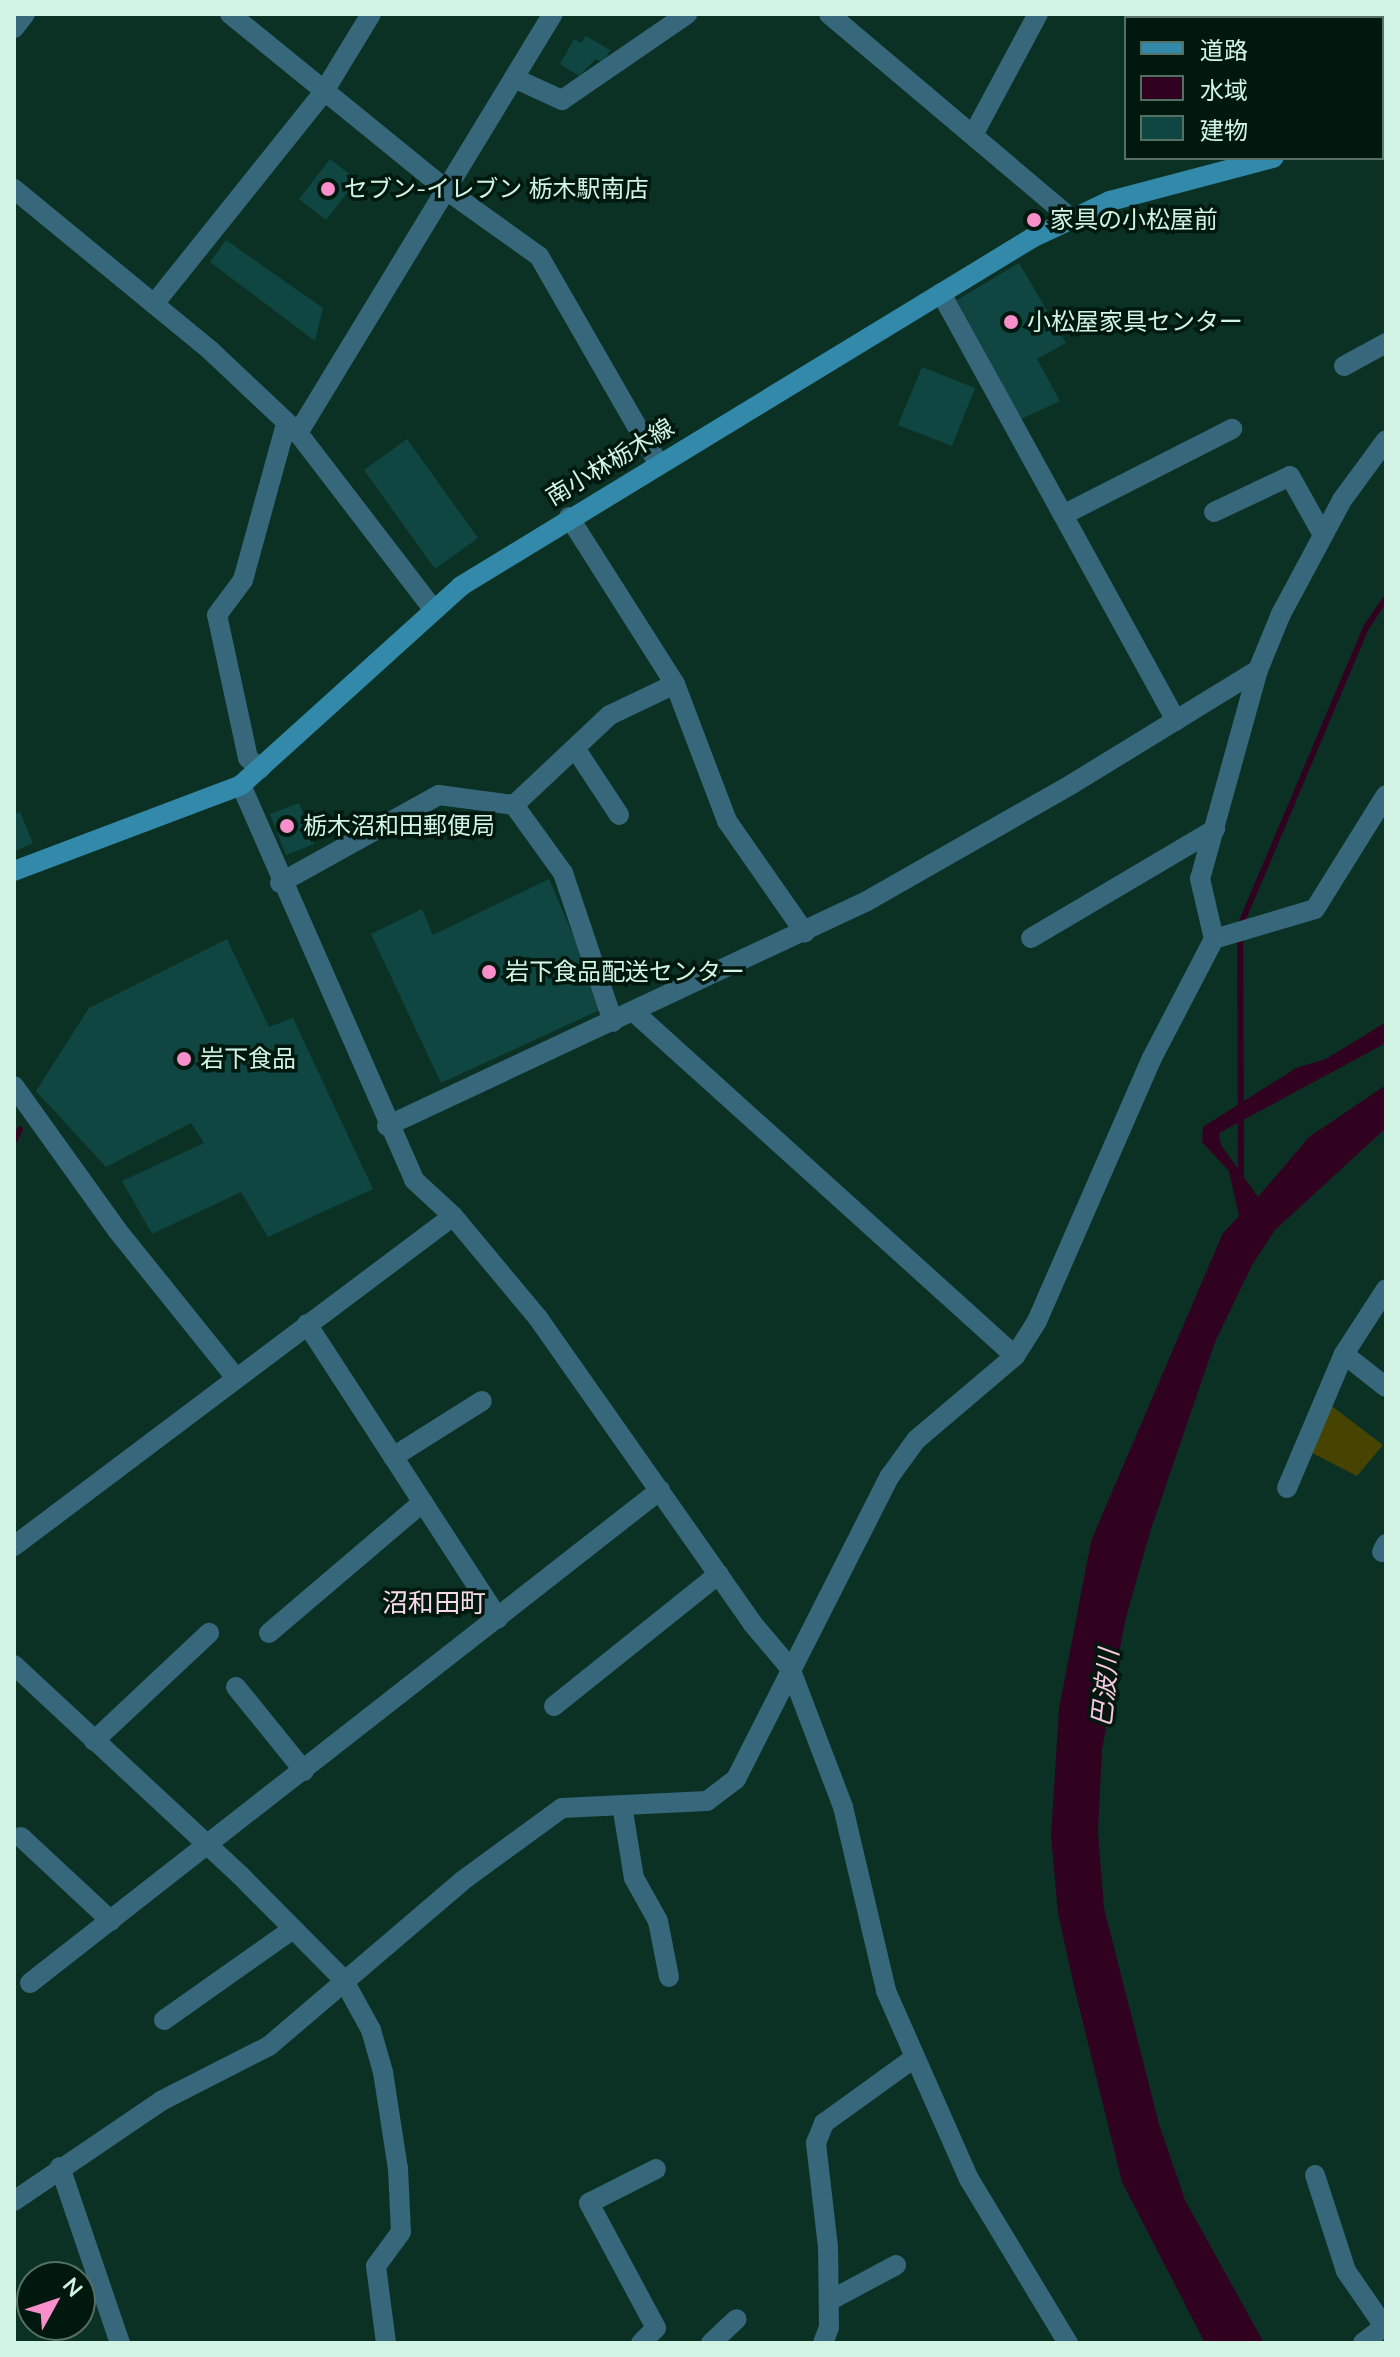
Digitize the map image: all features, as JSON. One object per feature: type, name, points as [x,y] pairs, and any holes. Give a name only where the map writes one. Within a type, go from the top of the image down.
[{"type":"main road","name":"南小林栃木線","points":[[14,871],[241,785],[433,609],[569,517],[1070,218],[1110,201],[1265,160]]},
{"type":"street","points":[[14,28],[25,14]]},
{"type":"street","points":[[230,14],[323,93],[445,189],[539,256],[658,463]]},
{"type":"street","points":[[154,304],[323,93],[371,14]]},
{"type":"street","points":[[298,433],[553,14]]},
{"type":"street","points":[[514,78],[562,100],[687,14]]},
{"type":"street","points":[[829,14],[1070,218]]},
{"type":"street","points":[[973,135],[1038,14]]},
{"type":"street","points":[[14,189],[154,304],[298,433],[433,609]]},
{"type":"street","points":[[941,293],[1176,721]]},
{"type":"street","points":[[1344,366],[1386,343]]},
{"type":"street","points":[[1063,515],[1232,429]]},
{"type":"street","points":[[260,769],[248,758],[217,615],[243,580],[284,431],[298,433]]},
{"type":"street","points":[[14,2201],[161,2101],[269,2046],[343,1979],[562,1808],[718,1796],[736,1779],[790,1668],[856,1551],[890,1476],[916,1440],[1015,1356],[1037,1321],[1152,1058],[1214,939],[1200,879],[1258,670],[1323,535],[1386,440]]},
{"type":"street","points":[[1214,512],[1290,476],[1323,535]]},
{"type":"street","points":[[569,517],[675,684],[727,821],[805,933]]},
{"type":"street","points":[[387,1126],[805,933],[1176,721],[1258,670]]},
{"type":"street","points":[[514,805],[610,715],[675,684]]},
{"type":"street","points":[[575,748],[619,815]]},
{"type":"street","points":[[241,785],[280,883],[387,1126],[414,1180],[453,1216],[538,1318],[719,1574],[790,1668],[843,1807],[886,1991],[969,2179],[1068,2343]]},
{"type":"street","points":[[280,883],[439,795],[514,805],[563,873],[613,1022]]},
{"type":"street","points":[[1214,939],[1315,909],[1386,795]]},
{"type":"street","points":[[1031,938],[1215,829]]},
{"type":"street","points":[[634,1012],[1015,1356]]},
{"type":"street","points":[[14,1086],[117,1230],[235,1377]]},
{"type":"street","points":[[14,1546],[453,1216]]},
{"type":"street","points":[[1287,1488],[1344,1354],[1386,1289]]},
{"type":"street","points":[[307,1324],[498,1618]]},
{"type":"street","points":[[1344,1354],[1386,1387]]},
{"type":"street","points":[[393,1457],[482,1401]]},
{"type":"street","points":[[30,1983],[660,1490]]},
{"type":"street","points":[[269,1633],[423,1502]]},
{"type":"street","points":[[554,1706],[719,1574]]},
{"type":"street","points":[[94,1741],[209,1633]]},
{"type":"street","points":[[14,1665],[208,1846],[343,1979],[371,2030],[383,2072],[398,2169],[401,2232],[376,2266],[386,2343]]},
{"type":"street","points":[[236,1687],[304,1771]]},
{"type":"street","points":[[622,1805],[634,1878],[658,1921],[669,1977]]},
{"type":"street","points":[[21,1837],[111,1921]]},
{"type":"street","points":[[164,2020],[293,1929]]},
{"type":"street","points":[[823,2343],[829,2301],[816,2143],[824,2123],[914,2058]]},
{"type":"street","points":[[60,2167],[120,2343]]},
{"type":"street","points":[[641,2343],[656,2328],[589,2203],[656,2169]]},
{"type":"street","points":[[1315,2175],[1346,2271],[1385,2325],[1363,2343]]},
{"type":"street","points":[[829,2301],[896,2265]]},
{"type":"street","points":[[711,2343],[737,2319]]},
{"type":"shaded area","points":[[1329,1404],[1383,1445],[1357,1476],[1312,1453]]},
{"type":"water","name":"巴波川","points":[[1386,1022],[1386,1043],[1219,1133],[1221,1145],[1258,1197],[1309,1137],[1386,1085],[1386,1128],[1275,1230],[1252,1265],[1215,1342],[1150,1532],[1125,1621],[1102,1750],[1098,1832],[1104,1908],[1159,2124],[1185,2200],[1264,2343],[1205,2343],[1122,2182],[1075,1990],[1058,1913],[1051,1836],[1059,1709],[1091,1541],[1223,1233],[1239,1216],[1229,1171],[1202,1142],[1203,1127],[1296,1068],[1326,1059]]},
{"type":"building","points":[[586,36],[610,50],[603,63],[596,59],[579,76],[560,64],[574,39],[581,43]]},
{"type":"building","name":"セブン-イレブン 栃木駅南店","points":[[330,159],[357,180],[326,220],[299,199]]},
{"type":"building","points":[[226,240],[323,308],[315,341],[210,262]]},
{"type":"building","name":"小松屋家具センター","points":[[1019,263],[1066,343],[1037,359],[1060,401],[1021,419],[957,300]]},
{"type":"building","points":[[922,367],[975,388],[952,446],[898,425]]},
{"type":"building","points":[[407,439],[478,538],[435,569],[364,470]]},
{"type":"building","points":[[299,803],[314,844],[286,855],[270,814]]},
{"type":"building","points":[[20,812],[33,843],[15,851],[14,814]]},
{"type":"building","name":"岩下食品配送センター","points":[[549,879],[604,1008],[441,1083],[371,934],[422,909],[433,935]]},
{"type":"building","name":"岩下食品","points":[[227,939],[269,1027],[293,1018],[373,1189],[268,1237],[241,1192],[152,1234],[122,1181],[204,1143],[191,1123],[106,1167],[36,1091],[89,1008]]},
{"type":"waterway","points":[[1241,1175],[1240,926],[1367,626],[1386,598]]},
{"type":"waterway","points":[[14,1141],[20,1129]]},
{"type":"place","name":"セブン-イレブン 栃木駅南店","points":[[328,189]]},
{"type":"place","name":"家具の小松屋前","points":[[1034,220]]},
{"type":"place","name":"小松屋家具センター","points":[[1011,322]]},
{"type":"place","name":"栃木沼和田郵便局","points":[[287,826]]},
{"type":"place","name":"岩下食品配送センター","points":[[489,972]]},
{"type":"place","name":"岩下食品","points":[[184,1059]]},
{"type":"district","name":"沼和田町","points":[[434,1603]]}]
